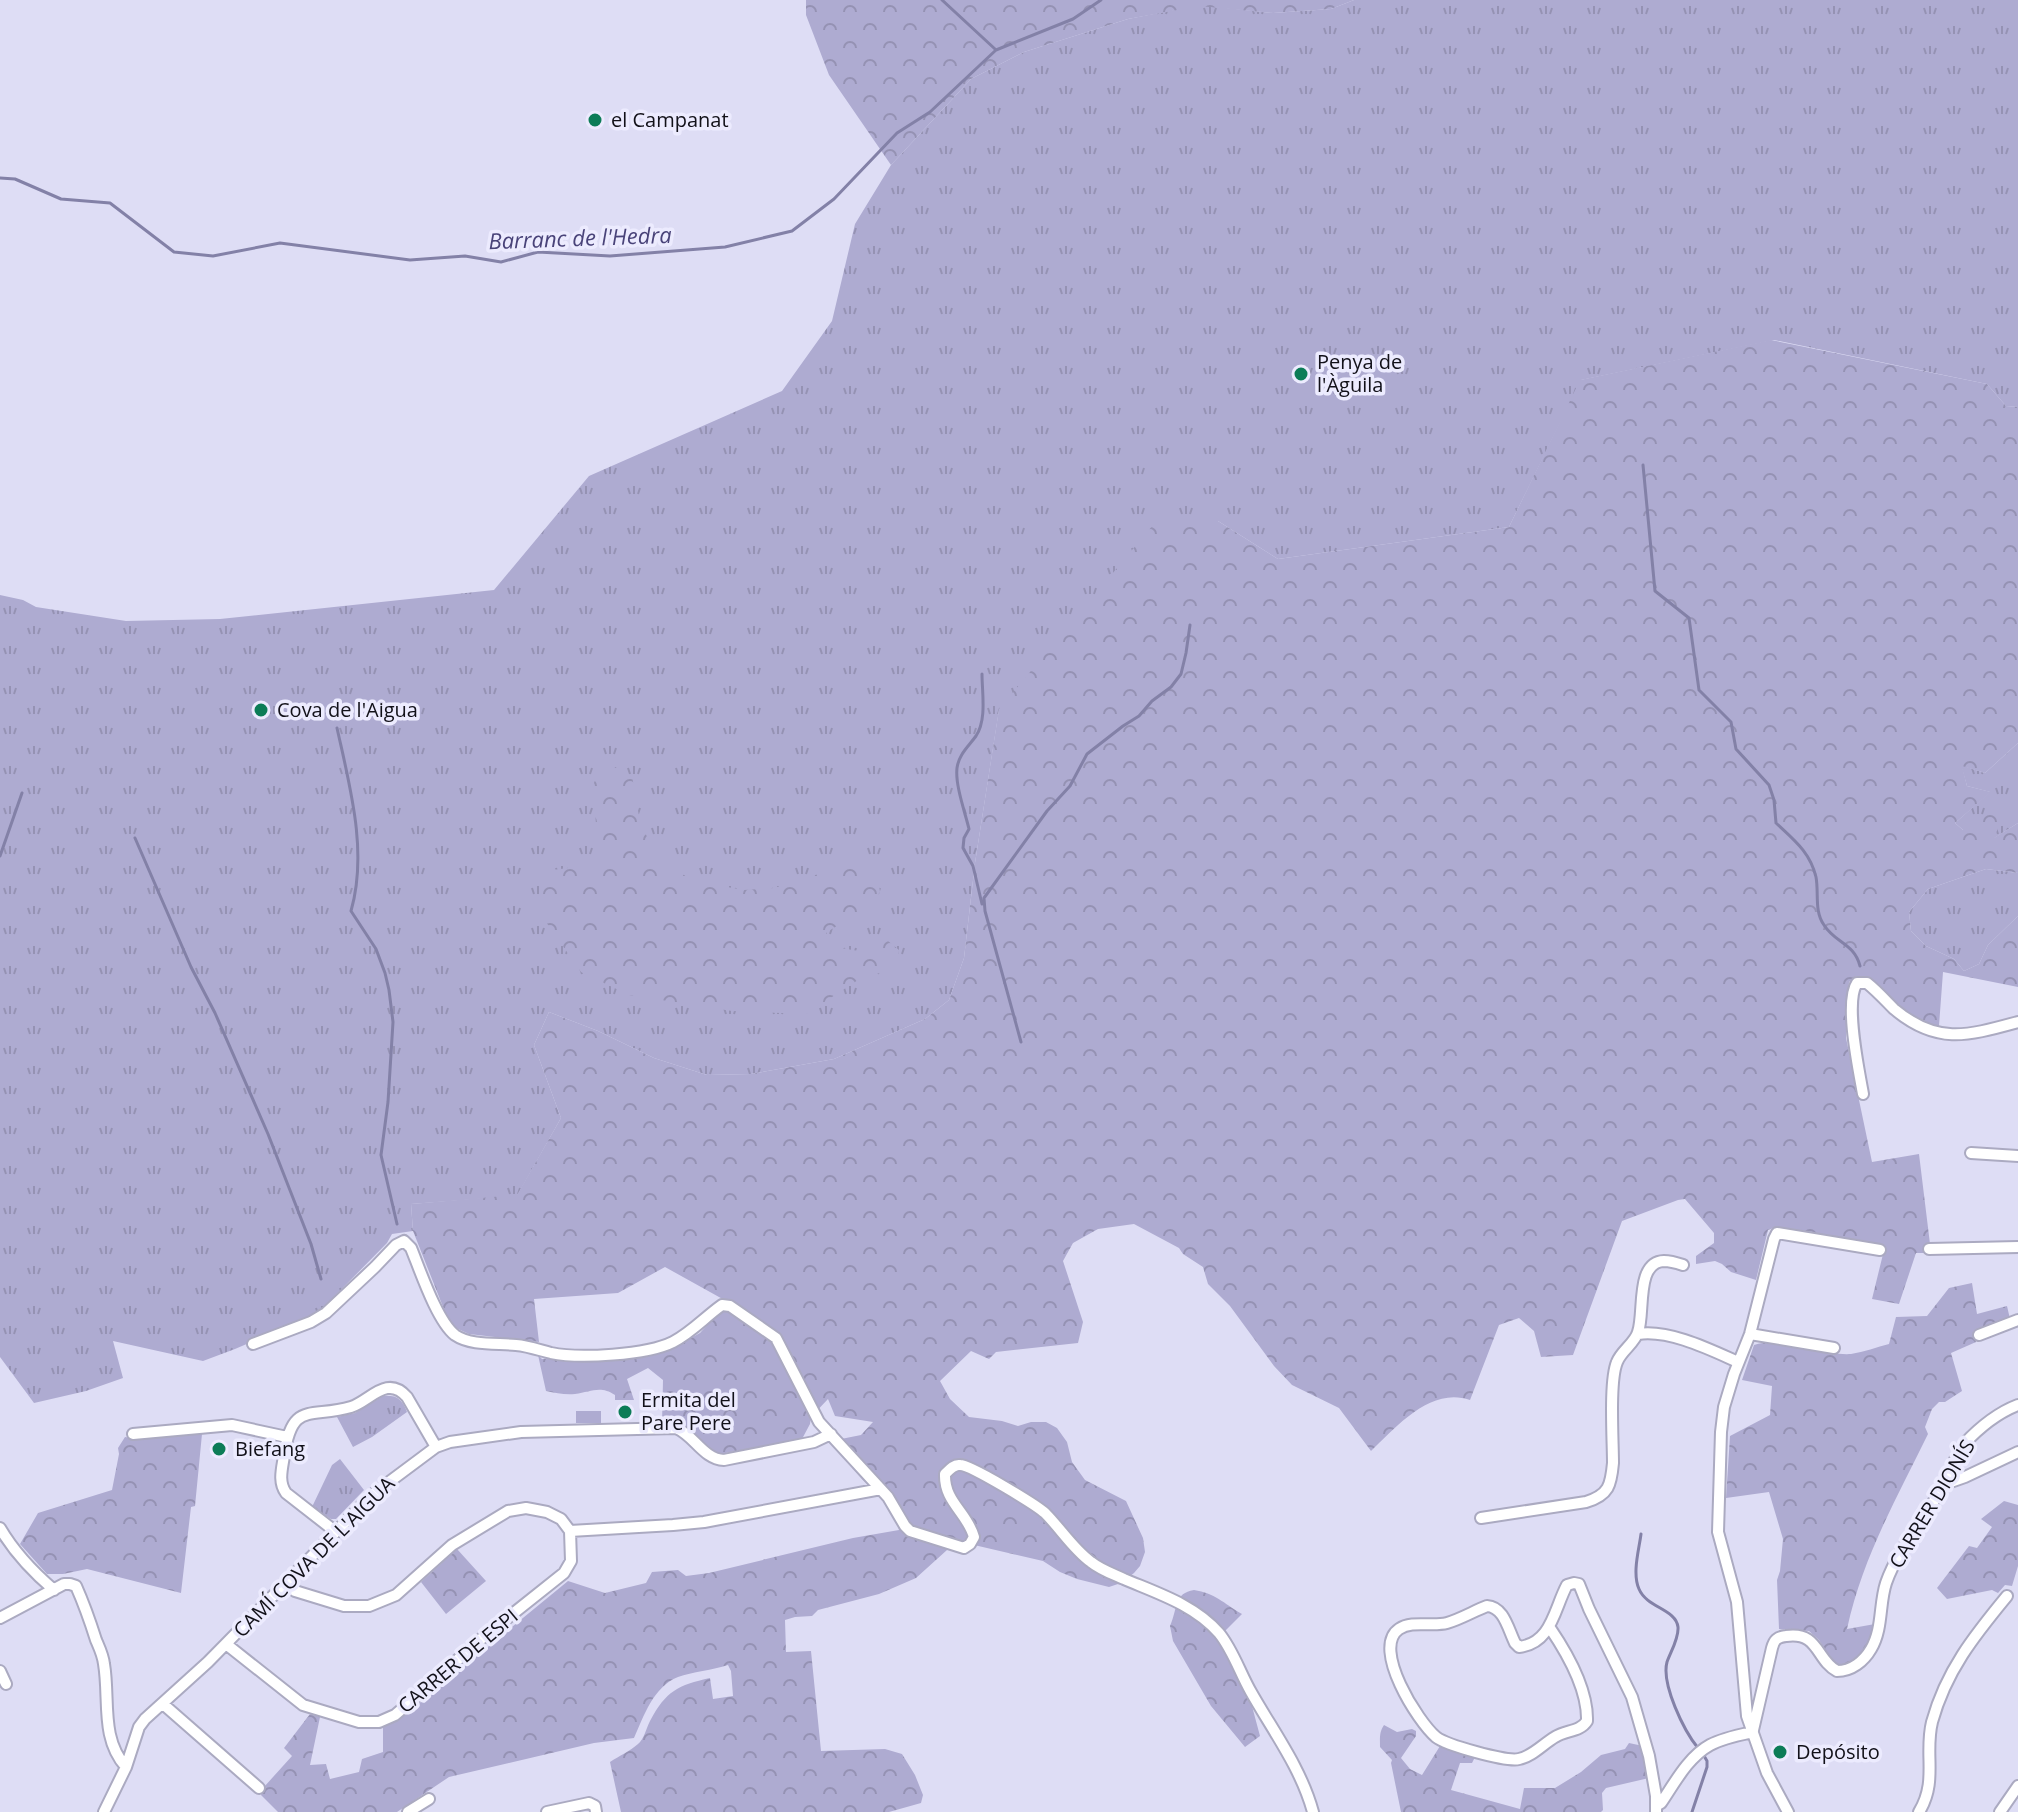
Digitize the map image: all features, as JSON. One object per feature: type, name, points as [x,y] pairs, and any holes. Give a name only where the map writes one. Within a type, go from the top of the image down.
[{"type":"street","points":[[1863,1094],[1853,1030],[1853,992],[1857,983],[1867,983],[1912,1023],[1934,1032],[1953,1035],[2018,1022]]},
{"type":"street","points":[[1971,1153],[2018,1156]]},
{"type":"street","points":[[1788,1812],[1767,1773],[1747,1716],[1737,1602],[1718,1532],[1723,1415],[1738,1362],[1750,1334],[1777,1233],[1880,1250]]},
{"type":"street","points":[[253,1344],[318,1319],[396,1245],[404,1241],[409,1244],[435,1305],[448,1327],[460,1338],[474,1342],[596,1356],[652,1349],[680,1338],[722,1305],[730,1306],[776,1338],[816,1416],[894,1504],[910,1531],[964,1548],[970,1544],[974,1537],[971,1528],[947,1494],[945,1474],[960,1464],[1026,1498],[1045,1513],[1090,1562],[1173,1600],[1203,1619],[1223,1639],[1280,1739],[1313,1812]]},
{"type":"street","points":[[1929,1249],[2018,1247]]},
{"type":"street","points":[[1481,1518],[1586,1502],[1600,1497],[1606,1490],[1613,1463],[1614,1373],[1621,1355],[1638,1334],[1643,1289],[1649,1268],[1662,1261],[1683,1265]]},
{"type":"street","points":[[1979,1335],[2018,1320]]},
{"type":"street","points":[[1638,1334],[1648,1333],[1696,1343],[1738,1362]]},
{"type":"street","points":[[1750,1334],[1834,1348]]},
{"type":"street","points":[[336,1532],[283,1490],[282,1471],[287,1437],[292,1426],[305,1415],[355,1406],[381,1390],[393,1389],[402,1391],[407,1397],[436,1447]]},
{"type":"street","name":"CARRER DIONÍS","points":[[1753,1732],[1774,1641],[1797,1635],[1810,1640],[1830,1667],[1837,1671],[1852,1668],[1869,1652],[1877,1636],[1885,1588],[1892,1568],[1945,1484],[1955,1458],[1970,1438],[2001,1413],[2018,1405]]},
{"type":"street","points":[[800,1445],[812,1431],[816,1416]]},
{"type":"street","points":[[133,1434],[232,1425],[287,1437]]},
{"type":"street","name":"CAMÍ COVA DE L'AIGUA","points":[[104,1812],[145,1719],[226,1644],[373,1494],[436,1447],[450,1442],[533,1431],[676,1428],[719,1460],[800,1445],[831,1434]]},
{"type":"street","points":[[1945,1484],[2018,1452]]},
{"type":"street","points":[[286,1584],[295,1591],[344,1606],[369,1606],[396,1595],[452,1545],[508,1511],[526,1508],[547,1512],[561,1519],[570,1531],[704,1522],[881,1489]]},
{"type":"street","points":[[0,1528],[26,1564],[54,1590]]},
{"type":"street","name":"CARRER DE ESPI","points":[[226,1644],[303,1705],[359,1722],[385,1720],[564,1573],[571,1561],[570,1531]]},
{"type":"street","points":[[0,1618],[64,1584],[76,1586],[88,1612],[104,1665],[109,1731],[114,1750],[126,1767]]},
{"type":"street","points":[[1550,1628],[1577,1679],[1587,1708],[1587,1721],[1581,1728],[1561,1733],[1538,1750],[1517,1760],[1470,1750],[1439,1739],[1430,1732],[1396,1676],[1391,1658],[1393,1637],[1401,1628],[1444,1624],[1492,1605],[1499,1609],[1515,1643],[1519,1647],[1530,1644],[1550,1628],[1567,1585],[1579,1584],[1632,1697],[1649,1756],[1656,1809]]},
{"type":"street","points":[[1919,1812],[1928,1792],[1932,1724],[1943,1692],[1959,1657],[2007,1596]]},
{"type":"street","points":[[0,1671],[6,1684]]},
{"type":"street","points":[[163,1704],[259,1788]]},
{"type":"street","points":[[1656,1809],[1688,1764],[1707,1746],[1753,1732]]},
{"type":"street","points":[[2000,1812],[2018,1786]]},
{"type":"street","points":[[408,1812],[429,1799]]},
{"type":"street","points":[[547,1812],[589,1803],[594,1804],[596,1812]]},
{"type":"green space","points":[[806,0],[1354,0],[1331,9],[1273,13],[1199,6],[1128,19],[1024,52],[971,79],[891,165],[829,75],[806,15]]},
{"type":"green space","points":[[1354,0],[2018,0],[2018,407],[2006,406],[1987,384],[1774,340],[1581,380],[1509,527],[1278,559],[1218,521],[999,710],[964,958],[949,1000],[925,1019],[834,1059],[751,1074],[707,1075],[654,1058],[549,1012],[534,1045],[561,1118],[517,1196],[411,1204],[413,1231],[392,1234],[387,1243],[318,1313],[203,1361],[113,1341],[123,1378],[86,1391],[34,1403],[0,1357],[0,595],[23,600],[36,607],[126,621],[220,619],[494,590],[589,476],[782,391],[832,321],[855,224],[891,165],[971,79],[1024,52],[1128,19],[1199,5],[1273,13],[1331,9]]},
{"type":"green space","points":[[1771,340],[1987,384],[2006,406],[2018,407],[2018,743],[1985,773],[1962,766],[1967,786],[1991,792],[1955,823],[1963,830],[1995,807],[2003,816],[1994,838],[2018,823],[2018,873],[1986,869],[1928,889],[1909,912],[1911,931],[1926,946],[1954,959],[1964,971],[1979,964],[1988,945],[2018,916],[2018,987],[1943,972],[1939,1026],[1918,1020],[1869,979],[1858,976],[1849,982],[1846,1038],[1872,1162],[1919,1154],[1930,1244],[1928,1253],[1916,1253],[1899,1304],[1872,1299],[1885,1246],[1776,1227],[1768,1230],[1756,1280],[1731,1272],[1715,1261],[1696,1264],[1696,1256],[1714,1243],[1714,1233],[1685,1199],[1678,1200],[1622,1221],[1573,1355],[1541,1357],[1534,1331],[1519,1318],[1499,1325],[1470,1400],[1456,1397],[1428,1404],[1415,1411],[1371,1451],[1339,1408],[1292,1385],[1274,1366],[1230,1306],[1208,1284],[1203,1267],[1179,1248],[1134,1224],[1098,1229],[1073,1243],[1063,1261],[1083,1322],[1078,1343],[996,1352],[989,1359],[971,1351],[940,1381],[950,1399],[969,1417],[1018,1426],[1046,1422],[1057,1428],[1067,1442],[1072,1462],[1085,1480],[1126,1501],[1143,1538],[1145,1552],[1140,1566],[1121,1583],[1109,1587],[1077,1579],[1043,1561],[957,1541],[916,1578],[879,1594],[818,1610],[812,1616],[785,1620],[786,1652],[811,1651],[821,1751],[885,1749],[902,1754],[923,1795],[921,1803],[889,1812],[621,1812],[610,1762],[640,1742],[662,1703],[681,1687],[710,1678],[713,1699],[733,1696],[728,1665],[684,1675],[669,1682],[650,1703],[634,1738],[594,1743],[449,1777],[397,1812],[278,1812],[261,1795],[264,1787],[292,1756],[284,1748],[310,1714],[320,1717],[310,1765],[326,1764],[330,1779],[359,1772],[362,1759],[383,1752],[383,1727],[405,1715],[568,1581],[605,1593],[646,1583],[652,1572],[678,1570],[686,1576],[709,1573],[899,1530],[890,1507],[859,1476],[836,1445],[836,1440],[861,1435],[873,1422],[835,1416],[828,1399],[811,1417],[802,1439],[720,1454],[682,1426],[662,1424],[663,1380],[648,1368],[627,1379],[634,1400],[615,1400],[615,1395],[600,1390],[571,1394],[546,1391],[538,1355],[542,1359],[557,1357],[608,1361],[655,1354],[700,1333],[728,1302],[665,1267],[618,1293],[534,1299],[539,1342],[469,1334],[456,1328],[447,1317],[413,1231],[411,1204],[517,1195],[561,1118],[534,1045],[549,1012],[654,1058],[707,1075],[751,1074],[834,1059],[925,1019],[949,1000],[964,958],[999,709],[1158,519],[1218,521],[1278,559],[1509,527],[1580,380]]},
{"type":"green space","points":[[2018,743],[2018,823],[1993,839],[1963,830],[1955,823],[1990,792],[1967,786],[1961,765],[1985,773]]},
{"type":"green space","points":[[615,767],[632,776],[640,822],[660,864],[699,882],[744,890],[774,888],[847,865],[868,863],[878,878],[880,892],[870,906],[827,932],[822,945],[859,951],[888,941],[899,950],[898,967],[858,980],[806,1014],[732,1011],[629,995],[581,972],[546,922],[537,872],[599,864],[593,785],[599,772]]},
{"type":"green space","points":[[1986,869],[2018,873],[2018,916],[1988,945],[1979,964],[1964,971],[1954,959],[1926,946],[1911,931],[1909,912],[1928,889]]},
{"type":"green space","points":[[1972,1283],[1977,1314],[2007,1306],[2010,1319],[1973,1332],[1976,1342],[1951,1353],[1962,1391],[1945,1402],[1939,1402],[1932,1409],[1925,1427],[1928,1434],[1882,1529],[1854,1602],[1847,1629],[1875,1624],[1870,1640],[1857,1659],[1835,1665],[1819,1640],[1809,1631],[1779,1629],[1777,1580],[1783,1539],[1769,1492],[1726,1498],[1730,1436],[1770,1415],[1772,1386],[1742,1380],[1754,1345],[1777,1342],[1840,1354],[1866,1351],[1889,1344],[1896,1317],[1927,1316],[1949,1288]]},
{"type":"green space","points":[[383,1396],[398,1399],[407,1412],[353,1447],[337,1417],[355,1413]]},
{"type":"green space","points":[[576,1411],[601,1411],[601,1423],[576,1423]]},
{"type":"green space","points":[[202,1434],[195,1506],[191,1507],[181,1593],[87,1569],[47,1574],[20,1544],[38,1513],[112,1490],[118,1448],[125,1437],[137,1439]]},
{"type":"green space","points":[[340,1459],[364,1490],[336,1519],[331,1519],[312,1507],[332,1465]]},
{"type":"green space","points":[[2004,1501],[2018,1505],[2018,1566],[2012,1586],[2005,1585],[1998,1593],[1992,1590],[1947,1599],[1937,1588],[1969,1546],[1977,1548],[1992,1527],[1981,1519]]},
{"type":"green space","points":[[457,1549],[486,1581],[446,1614],[421,1582]]},
{"type":"green space","points":[[1194,1590],[1213,1596],[1242,1614],[1217,1639],[1249,1695],[1260,1736],[1245,1747],[1211,1706],[1173,1641],[1170,1626],[1178,1602],[1183,1594]]},
{"type":"green space","points":[[1384,1725],[1397,1732],[1416,1731],[1416,1736],[1401,1758],[1410,1769],[1422,1775],[1440,1746],[1475,1757],[1472,1763],[1460,1763],[1451,1790],[1520,1809],[1524,1788],[1555,1788],[1601,1755],[1625,1749],[1629,1743],[1643,1746],[1649,1778],[1606,1788],[1602,1793],[1601,1812],[1401,1812],[1392,1760],[1380,1747]]},
{"type":"waterway","points":[[942,0],[995,49]]},
{"type":"waterway","name":"Barranc de l'Hedra","points":[[0,178],[15,179],[61,199],[110,203],[174,252],[213,256],[280,243],[410,260],[465,256],[501,262],[538,252],[610,256],[725,247],[792,231],[834,199],[897,133],[930,112],[996,50],[1073,19],[1101,0]]},
{"type":"waterway","points":[[1643,465],[1655,591],[1689,618],[1699,690],[1731,722],[1736,749],[1769,785],[1776,823],[1810,860],[1816,877],[1821,920],[1828,931],[1853,952],[1860,966]]},
{"type":"waterway","points":[[1021,1042],[984,898],[1047,811],[1070,786],[1087,754],[1139,716],[1181,674],[1190,625]]},
{"type":"waterway","points":[[982,674],[982,722],[957,768],[969,829],[963,848],[973,866],[982,904]]},
{"type":"waterway","points":[[337,728],[352,796],[357,843],[356,889],[351,911],[376,949],[389,990],[393,1022],[381,1155],[397,1224]]},
{"type":"waterway","points":[[0,856],[22,793]]},
{"type":"waterway","points":[[135,838],[268,1134],[311,1244],[321,1279]]},
{"type":"waterway","points":[[1641,1534],[1637,1583],[1648,1600],[1676,1621],[1678,1631],[1667,1662],[1667,1682],[1680,1719],[1698,1748]]},
{"type":"waterway","points":[[1692,1812],[1707,1767],[1703,1754]]},
{"type":"place","name":"el Campanat","points":[[595,120]]},
{"type":"place","name":"Penya de l'Àguila","points":[[1301,374]]},
{"type":"place","name":"Cova de l'Aigua","points":[[261,710]]},
{"type":"place","name":"Ermita del Pare Pere","points":[[625,1412]]},
{"type":"place","name":"Biefang","points":[[219,1449]]},
{"type":"place","name":"Depósito","points":[[1780,1752]]}]
